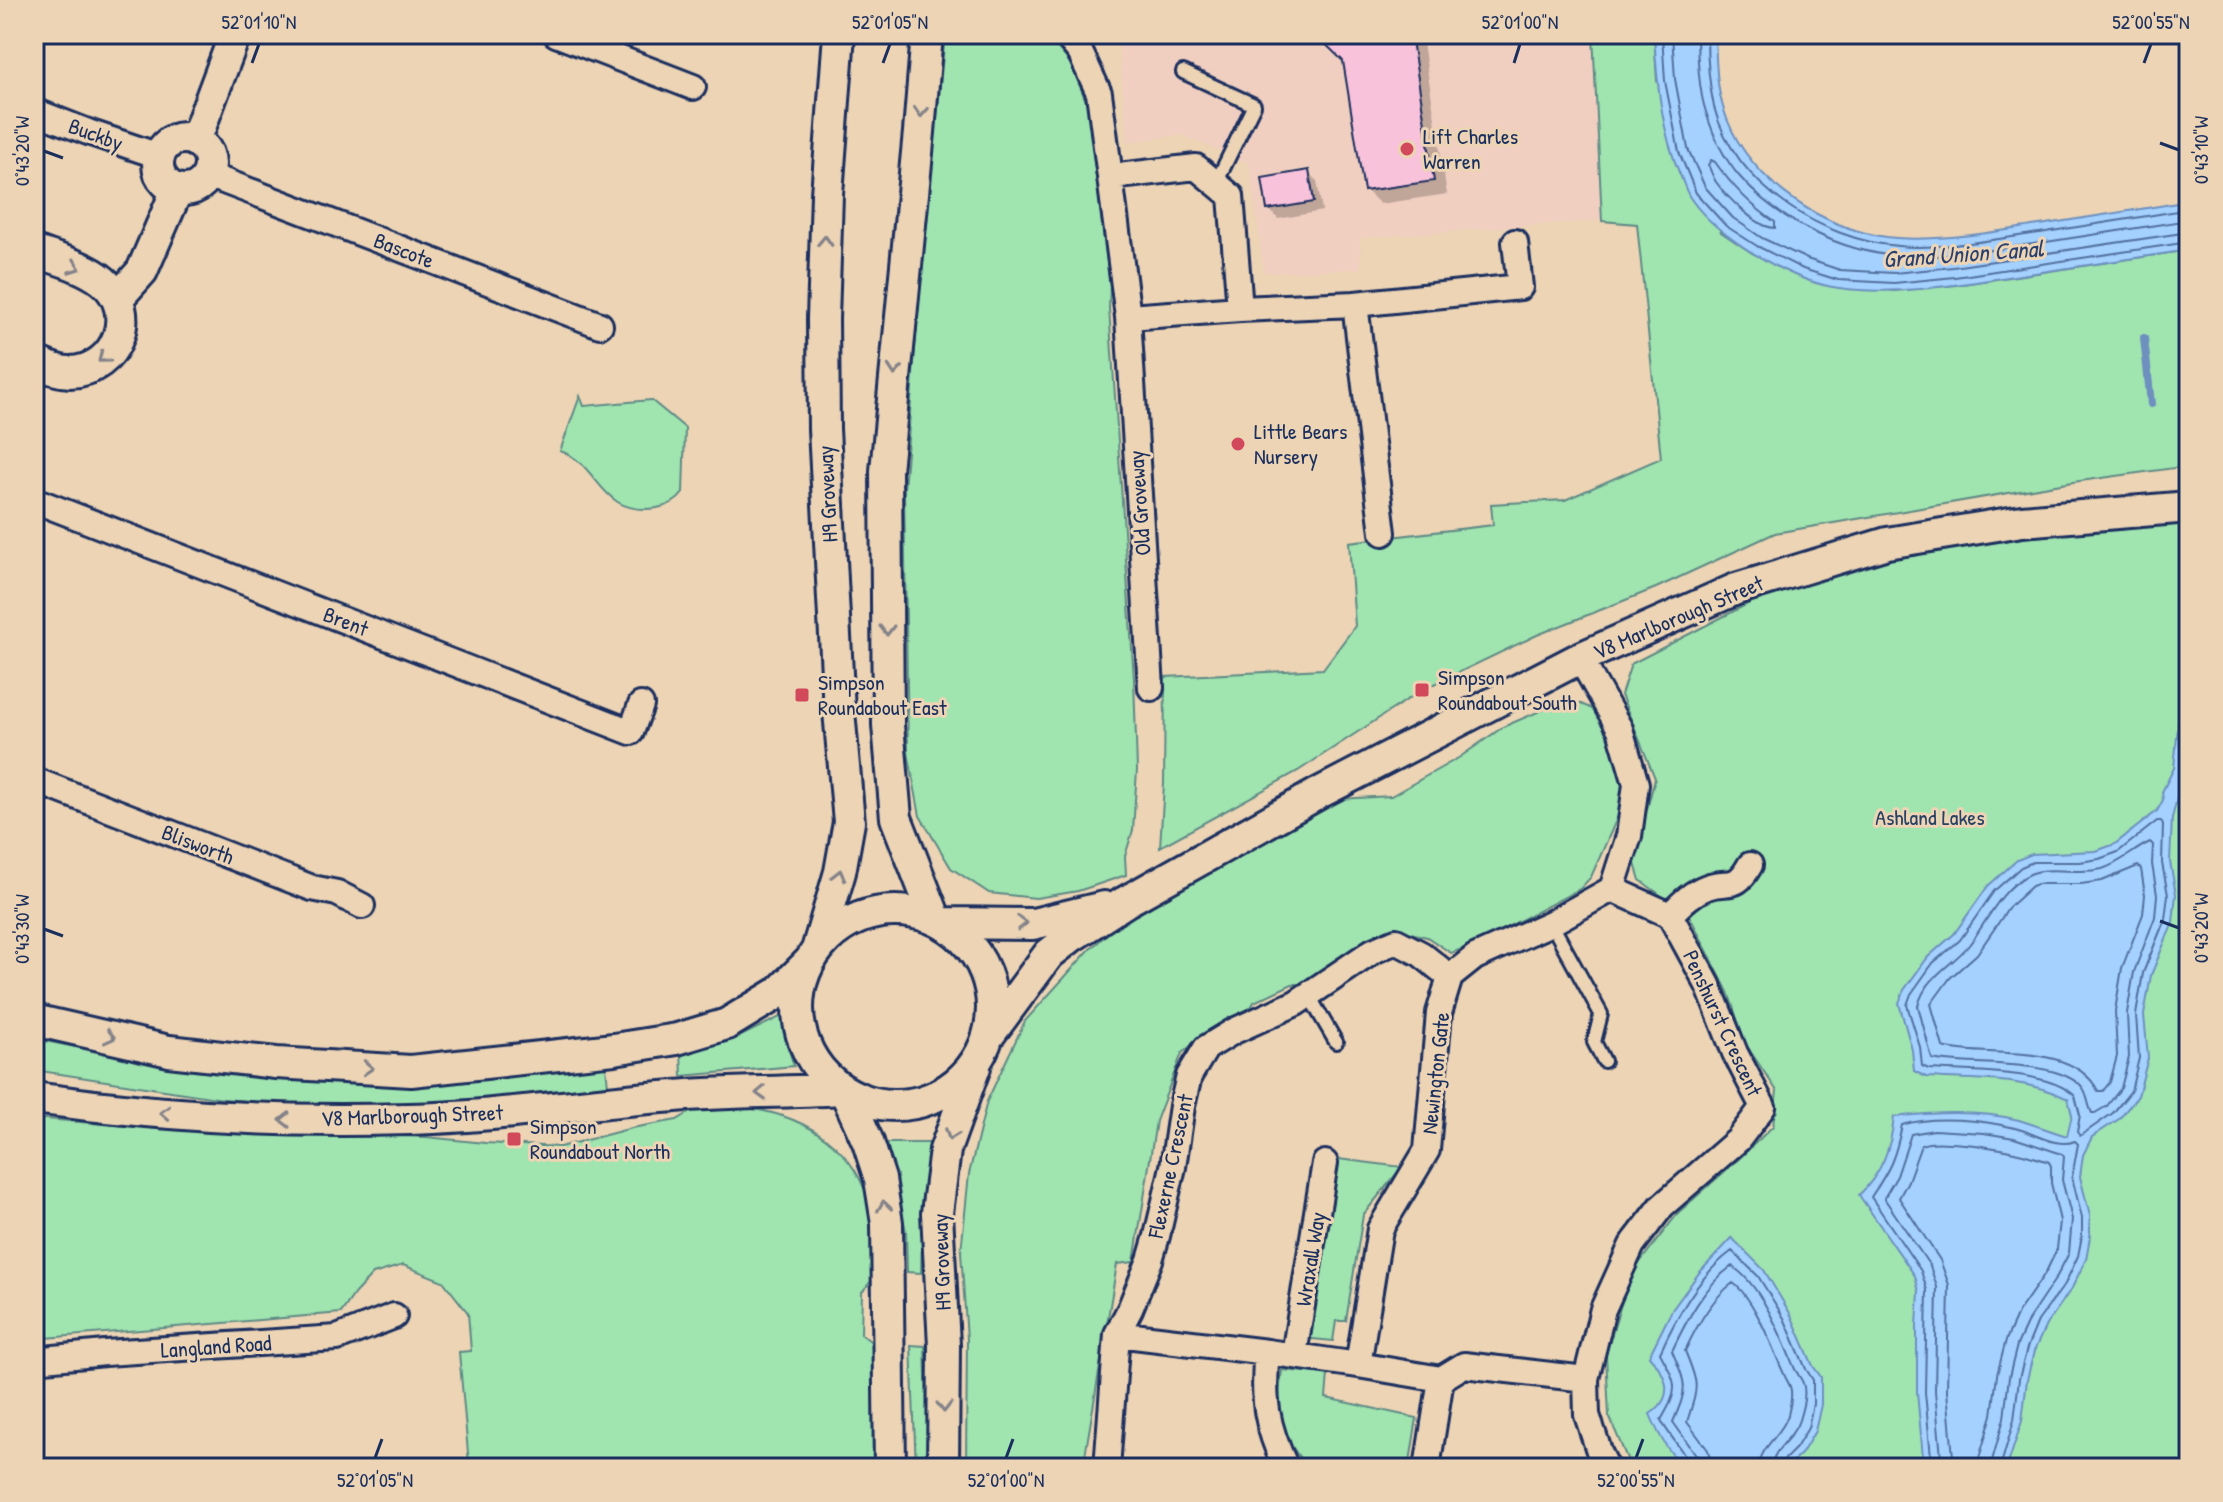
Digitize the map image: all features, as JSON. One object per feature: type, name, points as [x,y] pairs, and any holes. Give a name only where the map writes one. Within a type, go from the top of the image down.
[{"type":"street","points":[[195,141],[235,34]]},
{"type":"street","points":[[556,34],[693,87]]},
{"type":"street","points":[[927,34],[886,471],[888,725],[896,818],[939,921]]},
{"type":"street","name":"Old Groveway","points":[[1065,34],[1080,52],[1099,93],[1128,317],[1151,688]]},
{"type":"street","name":"H9 Groveway","points":[[813,956],[840,872],[849,822],[837,680],[824,429],[826,210],[841,39]]},
{"type":"street","name":"Buckby","points":[[34,111],[159,156]]},
{"type":"street","points":[[178,139],[195,141],[209,157],[208,175],[193,189],[177,190],[160,177],[159,156],[170,142],[178,139]]},
{"type":"street","points":[[1110,177],[1196,167],[1231,196],[1240,309]]},
{"type":"street","name":"Bascote","points":[[208,175],[600,325]]},
{"type":"street","points":[[117,299],[142,271],[177,190]]},
{"type":"street","points":[[1128,317],[1355,304],[1520,287],[1515,242]]},
{"type":"street","points":[[34,251],[91,273],[104,282],[117,299],[121,313],[121,329],[114,349],[93,366],[72,372],[55,371],[34,361]]},
{"type":"street","points":[[1355,304],[1383,533]]},
{"type":"street","name":"Brent","points":[[34,500],[631,732],[641,705]]},
{"type":"street","name":"V8 Marlborough Street","points":[[983,1048],[1049,954],[1072,936],[1125,902],[1321,792],[1580,658],[1736,589],[1887,543],[2022,521],[2189,507]]},
{"type":"street","points":[[1450,977],[1475,957],[1551,923],[1612,889],[1629,836],[1636,784],[1620,729],[1580,658]]},
{"type":"street","name":"Blisworth","points":[[34,780],[312,888],[337,893],[362,906]]},
{"type":"street","points":[[1612,889],[1670,915],[1690,896],[1709,886],[1732,885],[1750,865]]},
{"type":"street","name":"V8 Marlborough Street","points":[[939,921],[1033,924],[1125,902]]},
{"type":"street","points":[[903,910],[939,921],[964,939],[980,959],[990,983],[993,1009],[983,1048],[961,1080],[941,1095],[918,1104],[893,1106],[868,1103],[842,1091],[822,1073],[808,1053],[800,1031],[797,1007],[800,984],[813,956],[840,927],[870,913],[903,910]]},
{"type":"street","name":"Penshurst Crescent","points":[[1607,1468],[1587,1415],[1586,1379],[1603,1309],[1632,1245],[1662,1206],[1738,1140],[1763,1107],[1735,1053],[1708,985],[1670,915]]},
{"type":"street","name":"Flexerne Crescent","points":[[1107,1468],[1117,1334],[1150,1260],[1173,1167],[1189,1076],[1206,1048],[1234,1031],[1296,1003],[1359,960],[1396,941],[1421,954],[1450,977]]},
{"type":"street","name":"V8 Marlborough Street","points":[[34,1020],[169,1051],[276,1063],[411,1071],[614,1049],[677,1039],[727,1024],[778,993],[813,956]]},
{"type":"street","name":"Newington Gate","points":[[1358,1365],[1380,1229],[1427,1150],[1439,1013],[1450,977]]},
{"type":"street","name":"H9 Groveway","points":[[943,1468],[944,1345],[937,1213],[945,1150],[983,1048]]},
{"type":"street","points":[[842,1091],[868,1142],[880,1179],[887,1223],[890,1468]]},
{"type":"street","name":"V8 Marlborough Street","points":[[34,1098],[154,1113],[275,1120],[438,1118],[678,1095],[842,1091]]},
{"type":"street","name":"Wraxall Way","points":[[1294,1355],[1325,1163]]},
{"type":"street","name":"Langland Road","points":[[34,1360],[337,1338],[394,1316]]},
{"type":"street","points":[[1117,1334],[1294,1355],[1441,1379],[1464,1365],[1586,1379]]},
{"type":"street","points":[[1267,1352],[1265,1406],[1273,1440],[1286,1468]]},
{"type":"street","points":[[1427,1468],[1441,1379]]},
{"type":"lane","points":[[1183,72],[1254,105],[1216,183]]},
{"type":"lane","points":[[1551,923],[1601,1014],[1594,1042],[1604,1061]]},
{"type":"lane","points":[[1308,994],[1336,1042]]},
{"type":"shaded area","name":"Lift Charles Warren","points":[[1117,34],[1593,34],[1608,220],[1360,238],[1361,269],[1264,273],[1249,164],[1182,135],[1128,142]]},
{"type":"green space","points":[[951,34],[1046,34],[1071,64],[1087,104],[1110,285],[1134,679],[1137,770],[1133,830],[1125,856],[1126,875],[1078,891],[1036,898],[989,893],[951,868],[920,816],[908,752],[904,490],[944,45]]},
{"type":"green space","points":[[1593,34],[1654,34],[1657,81],[1721,232],[1752,253],[1800,276],[1894,291],[1956,285],[2189,250],[2189,466],[2073,482],[1775,533],[1656,588],[1537,635],[1422,690],[1298,771],[1160,847],[1165,677],[1323,669],[1355,626],[1349,542],[1493,525],[1491,504],[1565,500],[1661,458],[1637,224],[1602,221]]},
{"type":"green space","points":[[580,396],[584,406],[651,400],[685,428],[683,493],[678,499],[657,508],[638,509],[623,505],[611,497],[574,458],[560,451]]},
{"type":"green space","name":"Ashland Lakes","points":[[2189,517],[2189,1468],[1631,1468],[1609,1416],[1606,1354],[1630,1275],[1679,1212],[1773,1126],[1777,1091],[1746,1045],[1728,992],[1690,917],[1640,880],[1634,860],[1655,778],[1621,695],[1631,664],[1765,595],[1896,558],[2031,532]]},
{"type":"green space","points":[[1563,701],[1597,711],[1609,732],[1628,787],[1591,877],[1580,889],[1473,945],[1451,953],[1427,937],[1386,930],[1326,967],[1310,984],[1292,984],[1254,1002],[1245,1018],[1238,1018],[1205,1034],[1182,1053],[1156,1121],[1134,1262],[1117,1264],[1083,1468],[966,1468],[967,1339],[961,1252],[969,1174],[987,1101],[1025,1021],[1090,949],[1127,917],[1340,799],[1391,796],[1460,757],[1503,727]]},
{"type":"green space","points":[[782,1016],[794,1066],[682,1076],[681,1052],[741,1036]]},
{"type":"green space","points":[[34,1039],[172,1065],[415,1080],[487,1079],[606,1066],[608,1087],[434,1107],[289,1104],[223,1099],[34,1070]]},
{"type":"green space","points":[[697,1108],[747,1108],[790,1119],[827,1139],[855,1170],[872,1219],[873,1279],[862,1292],[861,1334],[878,1347],[882,1468],[442,1468],[469,1464],[459,1352],[471,1351],[468,1313],[443,1281],[403,1265],[373,1274],[341,1313],[34,1339],[34,1118],[115,1125],[426,1137],[560,1147],[677,1120]]},
{"type":"green space","points":[[887,1143],[931,1143],[923,1206],[921,1273],[907,1272],[906,1231]]},
{"type":"green space","points":[[1330,1158],[1402,1167],[1363,1215],[1346,1321],[1336,1321],[1333,1341],[1302,1338]]},
{"type":"green space","points":[[911,1345],[925,1346],[929,1468],[916,1468]]},
{"type":"green space","points":[[1282,1370],[1328,1374],[1326,1398],[1417,1418],[1409,1468],[1307,1468],[1286,1438],[1277,1407]]},
{"type":"water","name":"Grand Union Canal","points":[[1654,34],[1715,34],[1721,98],[1732,131],[1763,174],[1806,208],[1830,220],[1880,236],[1917,239],[1956,237],[2189,201],[2189,250],[1905,290],[1839,288],[1800,277],[1737,243],[1703,214],[1689,196],[1664,125]]},
{"type":"water","points":[[2182,684],[2189,684],[2178,795],[2172,818],[2170,862],[2176,894],[2173,922],[2151,975],[2144,1015],[2148,1058],[2138,1096],[2119,1119],[2092,1137],[2083,1155],[2080,1177],[2090,1216],[2086,1259],[2034,1351],[2022,1421],[2007,1467],[1924,1468],[1917,1392],[1919,1292],[1915,1276],[1859,1195],[1874,1178],[1884,1159],[1894,1117],[1973,1113],[2019,1120],[2067,1136],[2072,1115],[2068,1099],[2035,1087],[1999,1081],[1926,1077],[1914,1071],[1912,1050],[1899,1003],[1904,990],[1928,957],[1954,934],[1988,886],[2017,860],[2032,854],[2096,851],[2115,844],[2157,811],[2174,768]]},
{"type":"water","points":[[1732,1238],[1764,1270],[1791,1315],[1813,1366],[1821,1377],[1821,1405],[1815,1431],[1802,1453],[1786,1468],[1686,1468],[1665,1444],[1650,1414],[1663,1400],[1666,1385],[1660,1370],[1649,1356],[1672,1310],[1699,1273]]},
{"type":"building","points":[[1315,34],[1411,34],[1434,181],[1364,191],[1343,61]]},
{"type":"building","points":[[1309,170],[1314,202],[1267,210],[1262,178]]},
{"type":"waterway","points":[[2144,338],[2151,404]]},
{"type":"place","name":"Lift Charles Warren","points":[[1407,149]]},
{"type":"place","name":"Little Bears Nursery","points":[[1238,444]]},
{"type":"place","name":"Simpson Roundabout South","points":[[1422,690]]},
{"type":"place","name":"Simpson Roundabout East","points":[[802,695]]},
{"type":"place","name":"Simpson Roundabout North","points":[[514,1139]]}]
